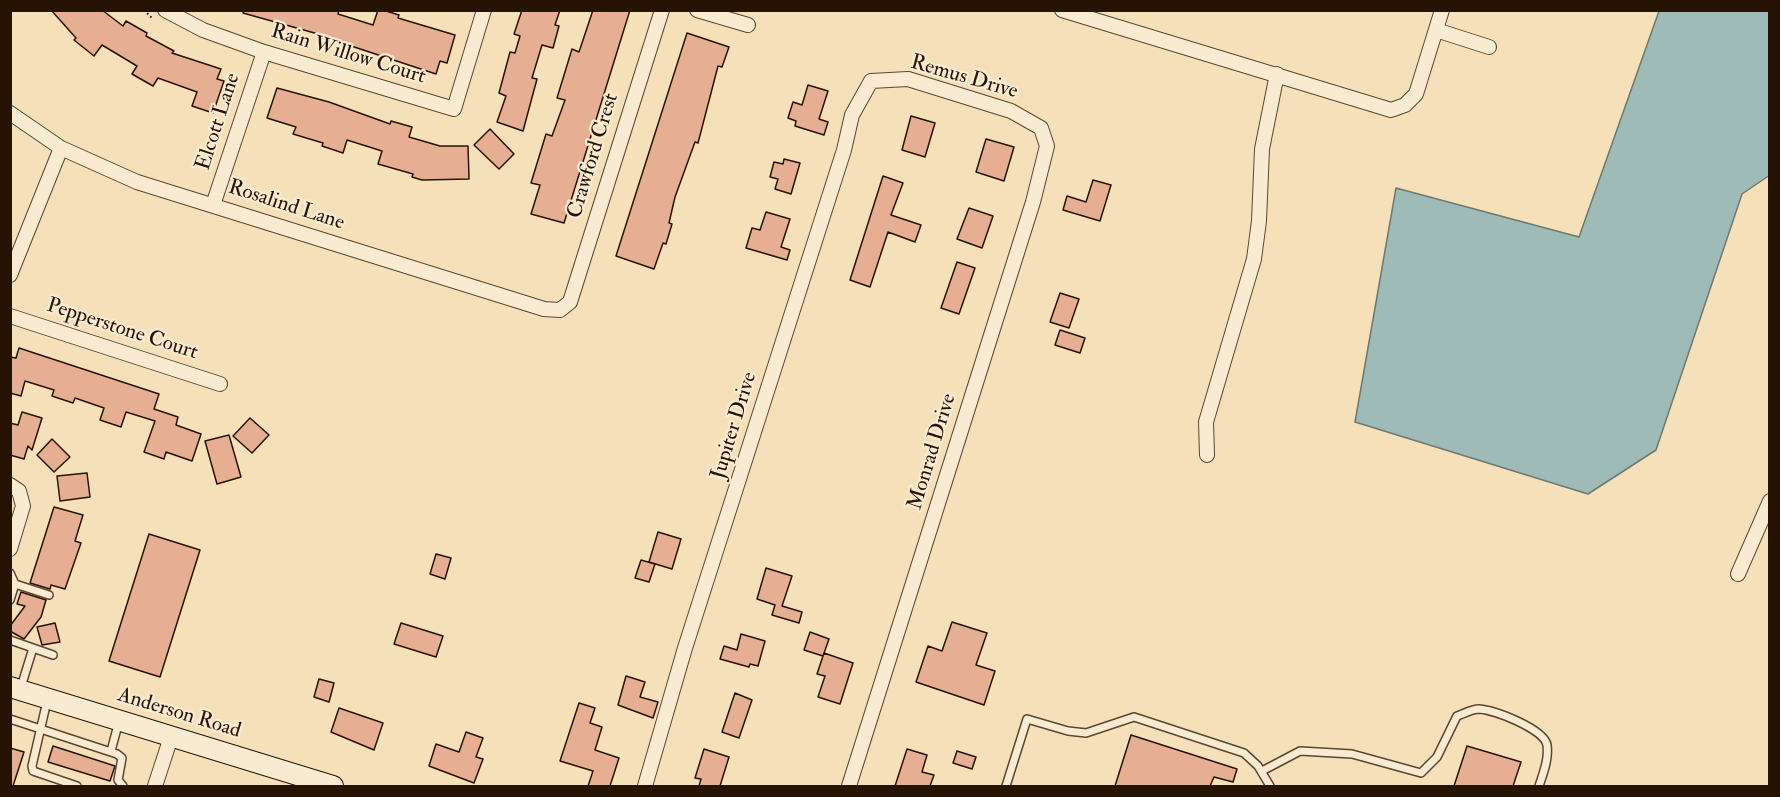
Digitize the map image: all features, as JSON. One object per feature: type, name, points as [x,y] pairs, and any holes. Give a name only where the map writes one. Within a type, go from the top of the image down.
[{"type":"street","name":"Rain Willow Court","points":[[160,15],[264,52],[454,109],[484,10]]},
{"type":"street","name":"Crawford Crest","points":[[560,310],[570,302],[662,10]]},
{"type":"street","points":[[697,10],[748,25]]},
{"type":"street","points":[[1062,10],[1391,110],[1406,105],[1416,94],[1442,10]]},
{"type":"street","points":[[1436,30],[1489,47]]},
{"type":"street","name":"Elcott Lane","points":[[213,205],[264,52]]},
{"type":"street","points":[[1207,455],[1206,422],[1254,259],[1259,221],[1262,149],[1277,74]]},
{"type":"street","name":"Remus Drive","points":[[871,81],[908,79],[1011,111],[1041,129]]},
{"type":"street","name":"Jupiter Drive","points":[[645,786],[685,648],[844,150],[852,115],[871,81]]},
{"type":"street","name":"Rosalind Lane","points":[[10,113],[61,148],[137,182],[544,309],[560,310]]},
{"type":"street","name":"Monrad Drive","points":[[849,786],[1043,171],[1047,146],[1041,129]]},
{"type":"street","points":[[10,275],[61,148]]},
{"type":"street","name":"Pepperstone Court","points":[[10,316],[220,384]]},
{"type":"street","points":[[10,485],[19,491],[23,506],[10,549]]},
{"type":"street","points":[[1738,574],[1770,501]]},
{"type":"street","name":"Anderson Road","points":[[16,688],[333,786]]},
{"type":"street","points":[[155,786],[171,737]]},
{"type":"lane","points":[[10,573],[15,584],[10,600]]},
{"type":"lane","points":[[15,584],[50,595]]},
{"type":"lane","points":[[10,640],[53,655]]},
{"type":"lane","points":[[16,688],[33,648]]},
{"type":"lane","points":[[47,698],[39,728],[33,771],[77,786]]},
{"type":"lane","points":[[1262,771],[1300,751],[1352,754],[1421,773],[1437,757],[1457,716],[1478,709],[1517,721],[1543,735],[1547,745],[1546,763],[1539,786]]},
{"type":"lane","points":[[1006,786],[1028,719],[1068,731],[1086,733],[1134,717],[1146,719],[1244,753],[1262,771],[1270,786]]},
{"type":"lane","points":[[10,719],[111,751],[122,758],[118,780],[123,786]]},
{"type":"lane","points":[[111,751],[120,721]]},
{"type":"path","points":[[144,10],[160,15]]},
{"type":"water","points":[[1659,11],[1769,11],[1770,175],[1742,194],[1656,450],[1588,494],[1355,422],[1396,188],[1579,237]]},
{"type":"building","points":[[51,10],[102,10],[123,26],[126,21],[147,33],[146,36],[174,51],[172,53],[221,69],[217,79],[224,81],[213,113],[192,106],[197,92],[158,78],[153,86],[132,74],[137,66],[102,45],[94,56],[74,40],[76,38]]},
{"type":"building","points":[[244,10],[339,10],[338,14],[373,25],[378,10],[383,10],[399,15],[398,18],[455,35],[447,63],[440,61],[436,74],[336,41],[336,39],[243,13]]},
{"type":"building","points":[[522,10],[560,10],[555,25],[559,26],[553,48],[542,45],[532,78],[537,79],[523,131],[497,122],[506,96],[499,93],[510,52],[515,53],[520,36],[514,34]]},
{"type":"building","points":[[593,10],[630,10],[564,223],[531,214],[540,185],[531,183],[546,134],[552,136],[565,100],[557,98],[572,49],[579,52]]},
{"type":"building","points":[[687,33],[729,47],[722,67],[718,66],[698,143],[695,142],[675,197],[669,223],[672,224],[666,244],[663,243],[654,269],[616,256]]},
{"type":"building","points":[[808,85],[828,91],[819,119],[828,122],[824,135],[795,126],[796,121],[788,118],[793,102],[802,105]]},
{"type":"building","points":[[277,88],[329,102],[390,124],[391,121],[412,127],[409,137],[440,146],[468,146],[469,179],[422,180],[412,177],[413,174],[378,164],[382,151],[347,140],[343,153],[322,146],[323,143],[293,134],[296,127],[267,118]]},
{"type":"building","points":[[911,116],[935,123],[925,157],[902,150]]},
{"type":"building","points":[[490,129],[514,154],[499,169],[474,145]]},
{"type":"building","points":[[986,139],[1014,147],[1004,181],[976,172]]},
{"type":"building","points":[[784,159],[800,163],[791,194],[775,189],[778,179],[770,177],[774,162],[783,164]]},
{"type":"building","points":[[883,176],[903,183],[891,215],[921,225],[915,242],[888,232],[870,287],[850,280]]},
{"type":"building","points":[[1093,180],[1111,185],[1100,221],[1063,210],[1067,196],[1086,202]]},
{"type":"building","points":[[969,208],[993,216],[982,248],[957,239]]},
{"type":"building","points":[[766,212],[790,219],[781,247],[790,250],[787,260],[746,248],[752,228],[760,230]]},
{"type":"building","points":[[957,262],[975,268],[959,314],[941,308]]},
{"type":"building","points":[[1060,293],[1079,299],[1069,328],[1050,322]]},
{"type":"building","points":[[1060,330],[1085,338],[1080,353],[1055,345]]},
{"type":"building","points":[[19,348],[159,394],[154,409],[178,417],[176,425],[201,434],[192,461],[166,452],[164,459],[144,452],[155,421],[126,412],[121,427],[100,420],[104,408],[75,398],[73,403],[52,396],[54,390],[25,381],[21,396],[10,393],[10,357],[16,358]]},
{"type":"building","points":[[22,412],[42,418],[32,450],[28,446],[24,459],[10,455],[10,423],[18,425]]},
{"type":"building","points":[[250,418],[269,435],[252,453],[233,436]]},
{"type":"building","points":[[229,435],[241,477],[217,484],[205,441]]},
{"type":"building","points":[[52,439],[70,457],[54,472],[37,455]]},
{"type":"building","points":[[87,473],[90,497],[60,501],[57,476]]},
{"type":"building","points":[[54,507],[83,515],[75,541],[81,543],[65,589],[51,585],[50,589],[30,583]]},
{"type":"building","points":[[658,532],[681,539],[672,569],[649,562]]},
{"type":"building","points":[[149,534],[200,550],[160,677],[109,661]]},
{"type":"building","points":[[436,554],[451,558],[445,579],[430,574]]},
{"type":"building","points":[[641,560],[655,564],[649,582],[635,578]]},
{"type":"building","points":[[766,568],[792,576],[782,606],[802,612],[799,623],[772,615],[775,605],[757,599]]},
{"type":"building","points":[[21,592],[46,600],[41,617],[24,639],[10,631],[10,626],[25,606],[17,604]]},
{"type":"building","points":[[952,622],[987,633],[976,665],[995,671],[984,705],[916,682],[928,646],[942,651]]},
{"type":"building","points":[[55,623],[60,642],[42,645],[37,627]]},
{"type":"building","points":[[401,623],[443,636],[436,657],[394,644]]},
{"type":"building","points":[[810,632],[829,639],[823,656],[804,650]]},
{"type":"building","points":[[741,634],[765,641],[758,666],[750,664],[749,667],[720,659],[724,646],[737,650]]},
{"type":"building","points":[[824,653],[853,663],[840,704],[818,697],[825,676],[817,674]]},
{"type":"building","points":[[626,676],[645,682],[640,697],[658,702],[653,718],[618,705]]},
{"type":"building","points":[[319,679],[334,683],[329,702],[314,697]]},
{"type":"building","points":[[735,693],[752,700],[739,738],[722,732]]},
{"type":"building","points":[[579,703],[595,708],[590,723],[602,727],[595,750],[619,758],[610,786],[588,786],[593,771],[560,761]]},
{"type":"building","points":[[339,708],[383,723],[374,750],[331,732]]},
{"type":"building","points":[[466,732],[483,738],[476,757],[483,759],[474,783],[429,766],[436,744],[459,752]]},
{"type":"building","points":[[1131,735],[1237,769],[1233,782],[1214,777],[1210,786],[1115,786]]},
{"type":"building","points":[[53,746],[115,766],[110,781],[48,762]]},
{"type":"building","points":[[1467,746],[1521,762],[1513,786],[1454,786]]},
{"type":"building","points":[[10,748],[24,752],[13,786],[10,786]]},
{"type":"building","points":[[704,749],[729,757],[720,786],[699,786],[701,779],[695,778]]},
{"type":"building","points":[[907,749],[927,755],[922,772],[934,775],[930,786],[895,786]]},
{"type":"building","points":[[957,751],[976,757],[972,769],[953,763]]}]
